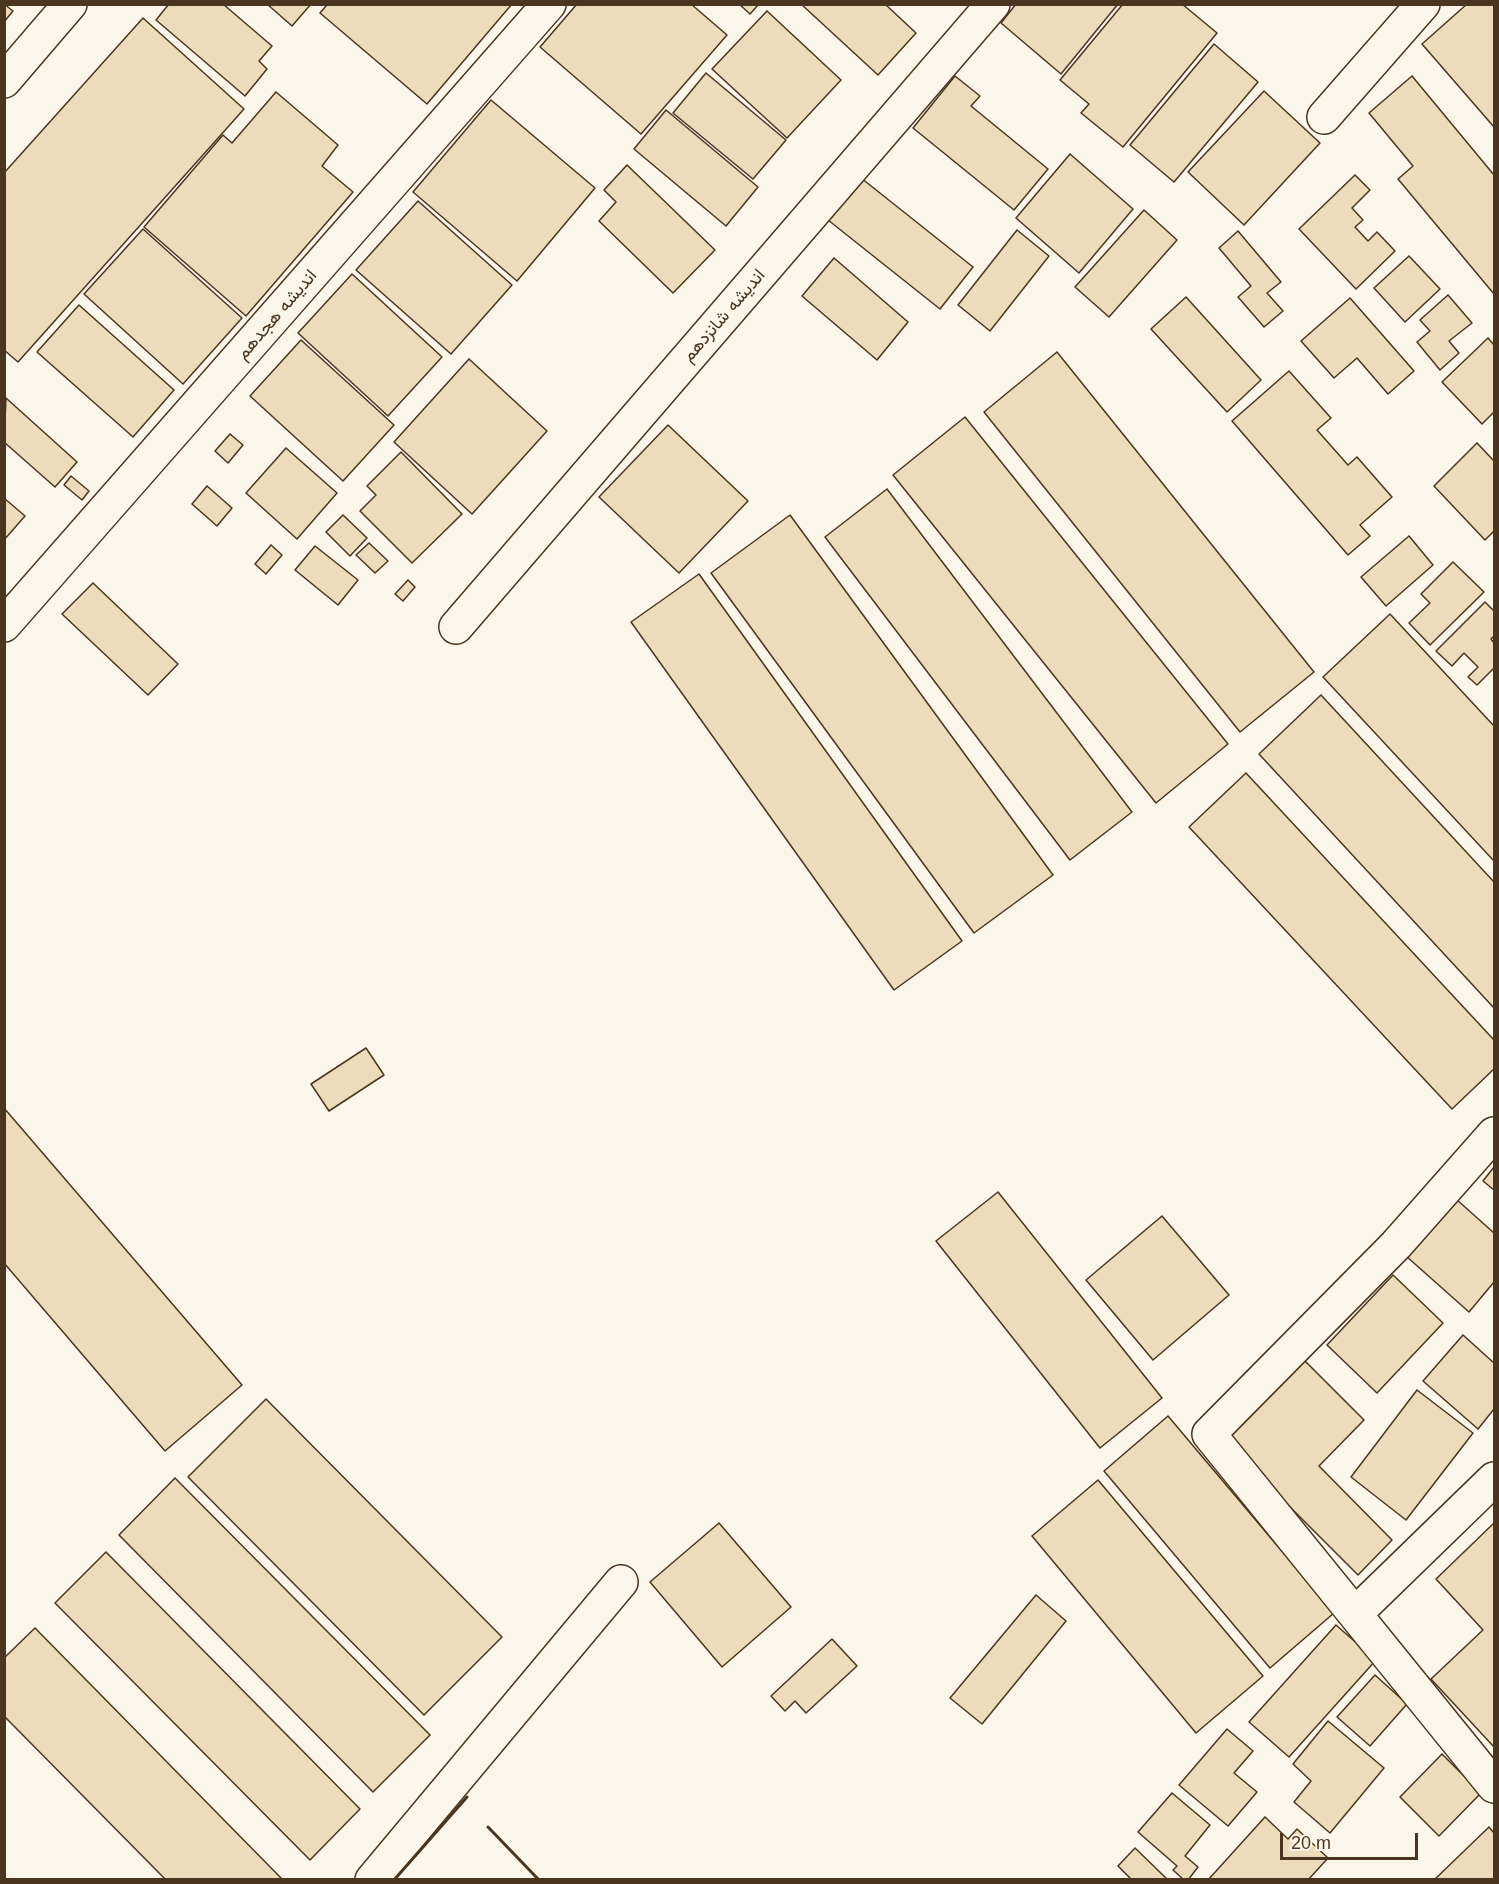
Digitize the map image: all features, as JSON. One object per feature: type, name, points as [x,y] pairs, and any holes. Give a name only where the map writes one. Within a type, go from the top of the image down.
[{"type":"street","points":[[4,81],[70,4]]},
{"type":"street","name":"اندیشه هجدهم","points":[[4,625],[549,4]]},
{"type":"street","name":"اندیشه شانزدهم","points":[[456,627],[993,4]]},
{"type":"street","points":[[1324,117],[1423,4]]},
{"type":"street","points":[[1494,1134],[1396,1245],[1209,1434],[1494,1786]]},
{"type":"street","points":[[1355,1614],[1494,1479]]},
{"type":"street","points":[[372,1880],[621,1581]]},
{"type":"building","points":[[4,4],[13,11],[4,22]]},
{"type":"building","points":[[169,4],[223,4],[272,46],[259,61],[267,69],[245,96],[156,20]]},
{"type":"building","points":[[267,4],[311,4],[292,26]]},
{"type":"building","points":[[325,4],[512,4],[427,104],[320,13],[326,6]]},
{"type":"building","points":[[577,4],[691,4],[727,35],[641,134],[540,47]]},
{"type":"building","points":[[739,4],[759,4],[750,14]]},
{"type":"building","points":[[801,4],[885,4],[916,33],[878,75]]},
{"type":"building","points":[[1016,4],[1118,4],[1061,74],[1001,23]]},
{"type":"building","points":[[1123,4],[1182,4],[1217,33],[1123,147],[1081,113],[1089,104],[1060,80]]},
{"type":"building","points":[[1467,4],[1494,4],[1494,127],[1422,44]]},
{"type":"building","points":[[767,11],[841,80],[787,138],[712,69]]},
{"type":"building","points":[[143,18],[244,109],[18,362],[4,350],[4,173]]},
{"type":"building","points":[[1214,44],[1258,82],[1174,182],[1130,145]]},
{"type":"building","points":[[706,73],[786,140],[753,179],[673,113]]},
{"type":"building","points":[[955,76],[980,96],[971,106],[1048,169],[1014,210],[913,128]]},
{"type":"building","points":[[1412,76],[1494,175],[1494,294],[1398,179],[1413,166],[1369,113]]},
{"type":"building","points":[[1264,91],[1320,143],[1244,225],[1188,172]]},
{"type":"building","points":[[276,92],[338,145],[322,166],[353,192],[246,316],[144,227],[223,135],[232,143]]},
{"type":"building","points":[[491,100],[595,188],[517,281],[413,192]]},
{"type":"building","points":[[666,110],[758,187],[726,226],[634,149]]},
{"type":"building","points":[[1070,154],[1133,209],[1079,273],[1016,218]]},
{"type":"building","points":[[627,165],[715,250],[673,293],[599,221],[616,202],[604,190]]},
{"type":"building","points":[[856,174],[973,267],[940,309],[823,216]]},
{"type":"building","points":[[1355,175],[1370,190],[1352,208],[1363,220],[1355,227],[1368,241],[1377,232],[1395,251],[1356,289],[1299,229]]},
{"type":"building","points":[[418,201],[512,285],[451,354],[356,270]]},
{"type":"building","points":[[1144,210],[1177,240],[1109,317],[1075,287]]},
{"type":"building","points":[[143,229],[242,318],[183,384],[84,294]]},
{"type":"building","points":[[1017,230],[1049,256],[990,331],[958,305]]},
{"type":"building","points":[[1238,231],[1281,282],[1267,293],[1283,311],[1264,327],[1238,297],[1251,286],[1219,248]]},
{"type":"building","points":[[1409,256],[1440,289],[1405,322],[1374,288]]},
{"type":"building","points":[[834,258],[908,322],[877,360],[802,296]]},
{"type":"building","points":[[352,274],[442,357],[388,416],[298,333]]},
{"type":"building","points":[[1448,295],[1472,323],[1449,341],[1459,353],[1440,370],[1417,342],[1430,331],[1420,320]]},
{"type":"building","points":[[1186,297],[1261,380],[1227,412],[1151,329]]},
{"type":"building","points":[[1350,298],[1414,371],[1388,394],[1357,358],[1334,378],[1301,341]]},
{"type":"building","points":[[79,305],[174,390],[133,437],[37,352]]},
{"type":"building","points":[[1488,338],[1494,345],[1494,412],[1482,424],[1442,382]]},
{"type":"building","points":[[301,340],[394,425],[343,481],[250,396]]},
{"type":"building","points":[[1057,352],[1314,672],[1240,732],[984,412]]},
{"type":"building","points":[[469,359],[547,431],[472,514],[394,442]]},
{"type":"building","points":[[1289,371],[1331,418],[1317,430],[1348,465],[1357,457],[1392,497],[1360,525],[1370,536],[1348,555],[1232,421]]},
{"type":"building","points":[[6,398],[77,462],[55,487],[4,442]]},
{"type":"building","points":[[965,417],[1228,744],[1156,803],[893,475]]},
{"type":"building","points":[[668,425],[748,501],[679,573],[599,497]]},
{"type":"building","points":[[230,434],[243,445],[228,463],[215,451]]},
{"type":"building","points":[[1477,443],[1494,461],[1494,531],[1485,540],[1434,486]]},
{"type":"building","points":[[286,448],[337,493],[297,539],[246,493]]},
{"type":"building","points":[[401,452],[462,514],[412,563],[360,511],[376,495],[367,486]]},
{"type":"building","points":[[71,476],[89,491],[82,500],[64,485]]},
{"type":"building","points":[[207,486],[232,508],[217,526],[192,504]]},
{"type":"building","points":[[887,489],[1132,812],[1070,860],[825,537]]},
{"type":"building","points":[[4,498],[25,516],[4,540]]},
{"type":"building","points":[[343,515],[367,538],[350,556],[326,532]]},
{"type":"building","points":[[790,515],[1053,875],[974,933],[711,573]]},
{"type":"building","points":[[1409,536],[1433,565],[1386,606],[1361,577]]},
{"type":"building","points":[[369,543],[388,561],[375,573],[356,555]]},
{"type":"building","points":[[271,545],[282,555],[266,574],[255,564]]},
{"type":"building","points":[[315,546],[358,580],[338,605],[295,570]]},
{"type":"building","points":[[1453,562],[1484,592],[1430,645],[1409,623],[1430,603],[1421,594]]},
{"type":"building","points":[[699,574],[962,941],[894,990],[631,622]]},
{"type":"building","points":[[408,580],[415,587],[403,601],[395,594]]},
{"type":"building","points":[[93,583],[178,664],[148,695],[62,614]]},
{"type":"building","points":[[1485,602],[1494,611],[1494,636],[1491,639],[1494,643],[1494,668],[1477,685],[1468,677],[1478,667],[1464,653],[1452,666],[1436,651]]},
{"type":"building","points":[[1390,614],[1494,726],[1494,861],[1323,677]]},
{"type":"building","points":[[1321,695],[1494,882],[1494,1008],[1259,754]]},
{"type":"building","points":[[1246,773],[1494,1040],[1494,1069],[1452,1109],[1189,827]]},
{"type":"building","points":[[366,1048],[384,1075],[329,1111],[311,1084]]},
{"type":"building","points":[[4,1108],[242,1385],[165,1451],[4,1263]]},
{"type":"building","points":[[1494,1167],[1494,1190],[1483,1181]]},
{"type":"building","points":[[998,1192],[1162,1398],[1100,1448],[936,1241]]},
{"type":"building","points":[[1456,1199],[1494,1233],[1494,1282],[1469,1312],[1406,1256]]},
{"type":"building","points":[[1162,1216],[1229,1295],[1153,1360],[1086,1280]]},
{"type":"building","points":[[1393,1275],[1443,1323],[1377,1393],[1327,1345]]},
{"type":"building","points":[[1463,1335],[1494,1363],[1494,1409],[1478,1429],[1423,1381]]},
{"type":"building","points":[[1302,1358],[1364,1420],[1319,1466],[1392,1540],[1358,1575],[1222,1439]]},
{"type":"building","points":[[1417,1390],[1473,1433],[1406,1520],[1351,1477]]},
{"type":"building","points":[[266,1399],[502,1637],[424,1715],[188,1477]]},
{"type":"building","points":[[1168,1416],[1334,1613],[1270,1668],[1104,1471]]},
{"type":"building","points":[[175,1478],[430,1735],[373,1792],[119,1535]]},
{"type":"building","points":[[1098,1480],[1263,1676],[1196,1733],[1032,1536]]},
{"type":"building","points":[[719,1523],[791,1607],[722,1667],[650,1582]]},
{"type":"building","points":[[1494,1523],[1494,1747],[1431,1679],[1483,1630],[1436,1579]]},
{"type":"building","points":[[106,1552],[360,1809],[310,1860],[55,1603]]},
{"type":"building","points":[[1036,1595],[1066,1621],[982,1724],[950,1698]]},
{"type":"building","points":[[1336,1625],[1376,1660],[1289,1757],[1249,1722]]},
{"type":"building","points":[[35,1628],[283,1880],[166,1880],[4,1716],[4,1658]]},
{"type":"building","points":[[832,1639],[857,1666],[806,1713],[795,1701],[785,1711],[771,1696]]},
{"type":"building","points":[[1375,1675],[1407,1704],[1370,1746],[1337,1717]]},
{"type":"building","points":[[1328,1721],[1384,1768],[1330,1833],[1294,1802],[1311,1781],[1293,1764]]},
{"type":"building","points":[[1227,1729],[1253,1751],[1234,1773],[1257,1792],[1228,1826],[1179,1785]]},
{"type":"building","points":[[1442,1754],[1481,1793],[1439,1836],[1400,1797]]},
{"type":"building","points":[[1172,1793],[1210,1825],[1185,1856],[1198,1867],[1188,1880],[1184,1880],[1173,1870],[1177,1866],[1138,1832]]},
{"type":"building","points":[[1265,1817],[1288,1839],[1297,1829],[1328,1858],[1308,1880],[1208,1880]]},
{"type":"building","points":[[1489,1827],[1494,1833],[1494,1880],[1434,1880]]},
{"type":"building","points":[[1135,1848],[1168,1880],[1132,1880],[1118,1866]]},
{"type":"wall","points":[[394,1880],[467,1797]]},
{"type":"wall","points":[[488,1827],[539,1880]]}]
